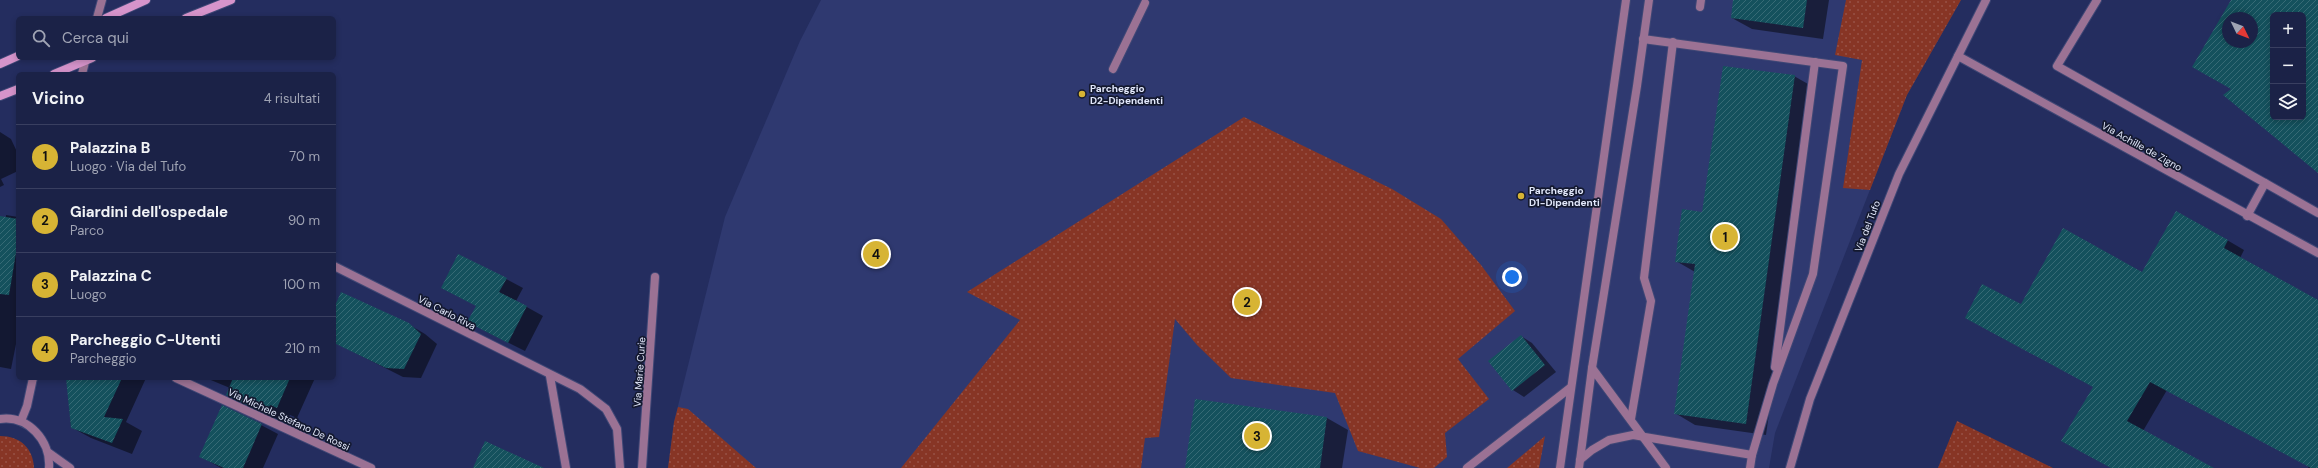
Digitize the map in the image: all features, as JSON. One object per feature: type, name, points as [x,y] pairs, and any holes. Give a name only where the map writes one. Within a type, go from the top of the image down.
[{"type":"main road","points":[[110,16],[146,0]]},
{"type":"main road","points":[[191,16],[231,0]]},
{"type":"main road","points":[[0,64],[16,57]]},
{"type":"main road","points":[[58,72],[85,60]]},
{"type":"main road","points":[[0,96],[16,90]]},
{"type":"street","points":[[98,16],[102,0]]},
{"type":"street","points":[[1560,468],[1569,414],[1570,388],[1626,0]]},
{"type":"street","points":[[1579,464],[1592,368],[1649,0]]},
{"type":"street","name":"Via del Tufo","points":[[1790,468],[1810,399],[1881,217],[1917,133],[1986,0]]},
{"type":"street","points":[[2097,0],[2057,66],[2318,213]]},
{"type":"street","points":[[1113,69],[1145,3]]},
{"type":"street","points":[[1643,39],[1843,66],[1813,274],[1773,384],[1752,454],[1750,468]]},
{"type":"street","points":[[1631,419],[1651,301],[1644,278],[1672,42]]},
{"type":"street","name":"Via Achille de Zigno","points":[[1958,56],[2247,216],[2318,253]]},
{"type":"street","points":[[83,72],[87,60]]},
{"type":"street","points":[[1773,384],[1816,62]]},
{"type":"street","points":[[2247,216],[2265,183]]},
{"type":"street","name":"Via Carlo Riva","points":[[336,267],[550,376],[580,389],[606,408],[617,429],[620,468]]},
{"type":"street","name":"Via Marie Curie","points":[[642,468],[655,277]]},
{"type":"street","points":[[1592,368],[1644,436],[1666,468]]},
{"type":"street","points":[[550,376],[566,468]]},
{"type":"street","points":[[21,421],[27,406],[33,380]]},
{"type":"street","name":"Via Michele Stefano De Rossi","points":[[180,380],[371,468]]},
{"type":"street","points":[[1467,468],[1570,388]]},
{"type":"street","points":[[0,419],[21,421],[42,439],[49,453],[49,468]]},
{"type":"street","points":[[1579,464],[1592,450],[1609,440],[1633,435],[1752,454]]},
{"type":"street","points":[[49,453],[70,468]]},
{"type":"shaded area","points":[[821,0],[1961,0],[1907,95],[1775,433],[1769,468],[668,468],[674,422],[725,217],[800,41]]},
{"type":"shaded area","points":[[1846,0],[1961,0],[1907,95],[1870,190],[1843,188],[1862,60],[1835,55]]},
{"type":"shaded area","points":[[1244,117],[1392,189],[1441,219],[1481,265],[1515,311],[1458,359],[1489,399],[1445,433],[1447,457],[1434,468],[1420,468],[1358,451],[1335,393],[1231,378],[1197,345],[1175,319],[1159,437],[1145,438],[1141,468],[901,468],[1020,320],[967,292]]},
{"type":"shaded area","points":[[678,407],[688,409],[756,468],[668,468],[674,422]]},
{"type":"shaded area","points":[[1957,421],[2053,468],[1938,468]]},
{"type":"shaded area","points":[[0,436],[14,438],[24,444],[31,455],[34,468],[0,468]]},
{"type":"shaded area","points":[[1545,436],[1539,468],[1507,468]]},
{"type":"building","points":[[1733,0],[1807,0],[1803,28],[1731,18]]},
{"type":"building","points":[[2231,0],[2318,0],[2318,173],[2223,95],[2231,89],[2192,67],[2222,15],[2222,48],[2258,48],[2258,12],[2224,12]]},
{"type":"building","points":[[1723,66],[1795,75],[1746,424],[1674,414],[1695,264],[1675,262],[1682,209],[1702,212]]},
{"type":"building","points":[[2176,211],[2228,240],[2224,248],[2318,300],[2318,468],[2311,468],[2150,382],[2127,421],[2214,468],[2111,468],[2061,441],[2093,387],[1965,318],[1982,284],[2021,304],[2063,228],[2142,272]]},
{"type":"building","points":[[0,216],[16,219],[16,253],[9,295],[0,294]]},
{"type":"building","points":[[458,254],[507,278],[499,292],[527,306],[508,343],[467,322],[476,306],[441,288]]},
{"type":"building","points":[[341,292],[409,323],[421,334],[404,369],[386,368],[336,344],[336,303]]},
{"type":"building","points":[[1521,335],[1545,365],[1512,391],[1488,361]]},
{"type":"building","points":[[66,380],[121,380],[104,417],[123,419],[112,443],[71,428]]},
{"type":"building","points":[[232,380],[289,380],[277,408],[270,405],[266,414],[226,395]]},
{"type":"building","points":[[1195,399],[1327,417],[1320,468],[1185,468]]},
{"type":"building","points":[[222,405],[262,424],[243,468],[224,468],[199,457]]},
{"type":"building","points":[[485,441],[544,468],[473,468]]},
{"type":"place","name":"Parcheggio D2-Dipendenti","points":[[1082,94]]},
{"type":"place","name":"Parcheggio D1-Dipendenti","points":[[1521,196]]},
{"type":"place","name":"Palazzina B","points":[[1725,237]]},
{"type":"place","name":"Parcheggio C-Utenti","points":[[876,254]]},
{"type":"place","name":"Giardini dell'ospedale","points":[[1247,302]]},
{"type":"place","name":"Palazzina C","points":[[1257,436]]}]
